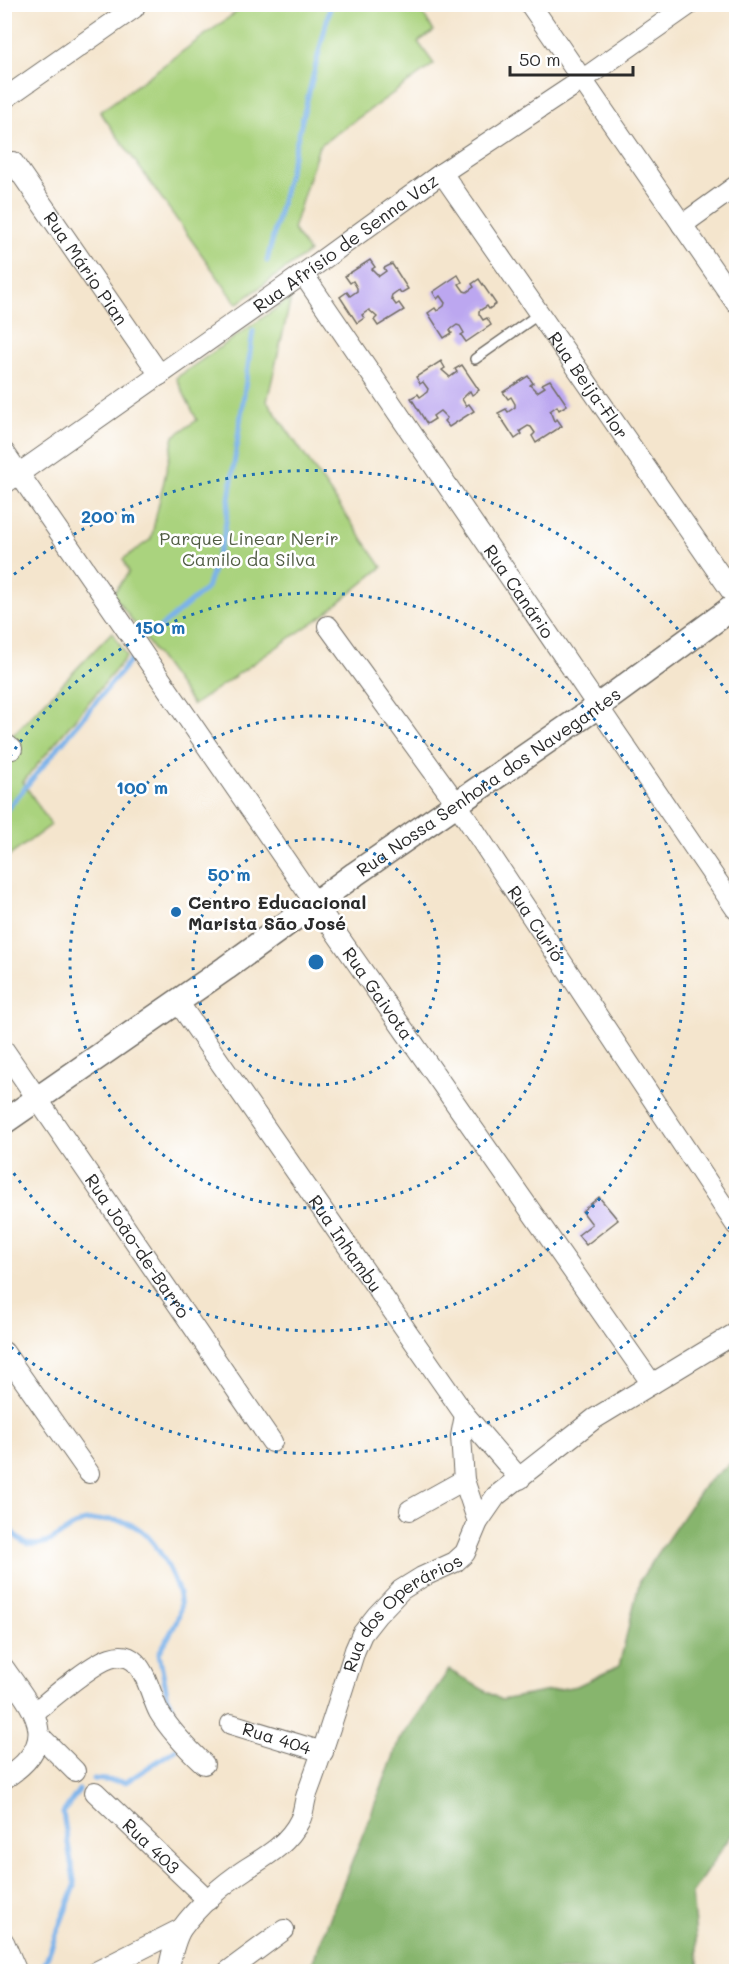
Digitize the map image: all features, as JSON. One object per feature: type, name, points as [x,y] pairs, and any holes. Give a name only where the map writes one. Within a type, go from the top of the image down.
[{"type":"street","points":[[530,4],[736,303]]},
{"type":"street","name":"Rua Afrísio de Senna Vaz","points":[[12,479],[442,173],[582,80],[690,4]]},
{"type":"street","points":[[4,99],[133,6]]},
{"type":"street","name":"Rua Mário Pian","points":[[13,162],[159,375]]},
{"type":"street","name":"Rua Beija-Flor","points":[[442,173],[736,598]]},
{"type":"street","points":[[682,225],[736,186]]},
{"type":"street","name":"Rua Canário","points":[[303,274],[736,909]]},
{"type":"street","name":"Rua Gaivota","points":[[4,452],[12,479],[315,903],[652,1384]]},
{"type":"street","name":"Rua Nossa Senhora dos Navegantes","points":[[4,1122],[598,706],[736,605]]},
{"type":"street","name":"Rua Curió","points":[[328,626],[457,804],[736,1225]]},
{"type":"street","name":"Rua Inhambu","points":[[178,1002],[465,1415],[520,1479]]},
{"type":"street","name":"Rua João-de-Barro","points":[[4,1050],[39,1098],[272,1442]]},
{"type":"street","name":"Rua dos Operários","points":[[168,1971],[181,1929],[208,1900],[286,1841],[301,1819],[305,1798],[323,1752],[355,1650],[362,1634],[377,1615],[401,1590],[422,1577],[455,1562],[465,1553],[478,1522],[496,1496],[594,1419],[736,1333]]},
{"type":"street","points":[[5,1353],[89,1473]]},
{"type":"street","points":[[465,1415],[461,1436],[464,1480],[478,1522]]},
{"type":"street","points":[[410,1510],[464,1480]]},
{"type":"street","points":[[35,1712],[94,1666],[109,1658],[124,1656],[134,1661],[142,1670],[158,1710],[168,1727],[204,1764]]},
{"type":"street","points":[[4,1668],[35,1712],[39,1735],[30,1760],[20,1770],[4,1779]]},
{"type":"street","name":"Rua 404","points":[[231,1724],[323,1752]]},
{"type":"street","points":[[39,1735],[75,1771]]},
{"type":"street","name":"Rua 403","points":[[95,1792],[208,1900]]},
{"type":"street","points":[[96,1971],[181,1929]]},
{"type":"street","points":[[227,1971],[284,1930]]},
{"type":"street","points":[[4,1942],[16,1971]]},
{"type":"lane","points":[[475,359],[539,314]]},
{"type":"green space","points":[[246,5],[417,5],[434,31],[418,42],[434,64],[319,146],[293,229],[309,252],[237,304],[100,112]]},
{"type":"green space","name":"Parque Linear Nerir Camilo da Silva","points":[[291,298],[267,401],[382,567],[325,614],[193,705],[113,594],[129,572],[123,559],[151,539],[174,436],[197,420],[176,378]]},
{"type":"green space","points":[[112,632],[127,656],[23,782],[51,825],[5,859],[5,743]]},
{"type":"green space","points":[[736,1459],[736,1828],[692,1893],[699,1971],[309,1971],[400,1740],[449,1670],[501,1700],[577,1686],[619,1666],[640,1580],[705,1484]]},
{"type":"building","points":[[370,260],[375,267],[372,269],[379,276],[386,271],[384,268],[392,264],[408,289],[401,293],[399,290],[391,298],[404,310],[378,326],[374,320],[377,317],[369,310],[357,323],[340,297],[347,292],[350,296],[357,291],[353,281],[350,283],[345,276]]},
{"type":"building","points":[[458,275],[462,282],[459,284],[467,292],[479,279],[496,304],[489,309],[487,306],[479,311],[483,320],[487,318],[491,325],[466,342],[461,335],[464,333],[457,325],[450,330],[452,333],[444,338],[428,313],[435,308],[437,311],[445,303],[440,296],[437,299],[433,292]]},
{"type":"building","points":[[441,361],[445,368],[442,370],[450,377],[457,372],[455,369],[462,365],[479,390],[472,395],[470,391],[462,399],[466,406],[469,404],[474,411],[449,427],[444,421],[447,418],[440,411],[433,416],[435,419],[427,424],[411,398],[418,394],[420,397],[428,389],[423,382],[420,384],[416,377]]},
{"type":"building","points":[[528,376],[533,383],[530,385],[537,392],[545,387],[542,384],[550,380],[567,405],[559,410],[557,406],[550,411],[554,421],[557,419],[562,426],[536,443],[532,436],[535,433],[528,426],[520,431],[522,434],[515,439],[498,413],[506,409],[508,412],[515,407],[511,397],[508,399],[503,392]]},
{"type":"building","points":[[599,1197],[618,1220],[586,1245],[578,1235],[592,1224],[582,1211]]},
{"type":"waterway","points":[[267,261],[331,4]]},
{"type":"waterway","points":[[157,630],[207,588],[224,535],[253,331]]},
{"type":"waterway","points":[[4,813],[134,656]]},
{"type":"waterway","points":[[4,1523],[24,1543],[36,1545],[50,1541],[82,1522],[113,1520],[133,1525],[155,1545],[174,1580],[180,1602],[180,1610],[173,1629],[159,1653],[168,1699],[181,1728]]},
{"type":"waterway","points":[[94,1779],[126,1782],[176,1749]]},
{"type":"waterway","points":[[43,1968],[75,1886],[63,1813],[79,1790]]},
{"type":"place","name":"Centro Educacional Marista São José","points":[[176,912]]}]
